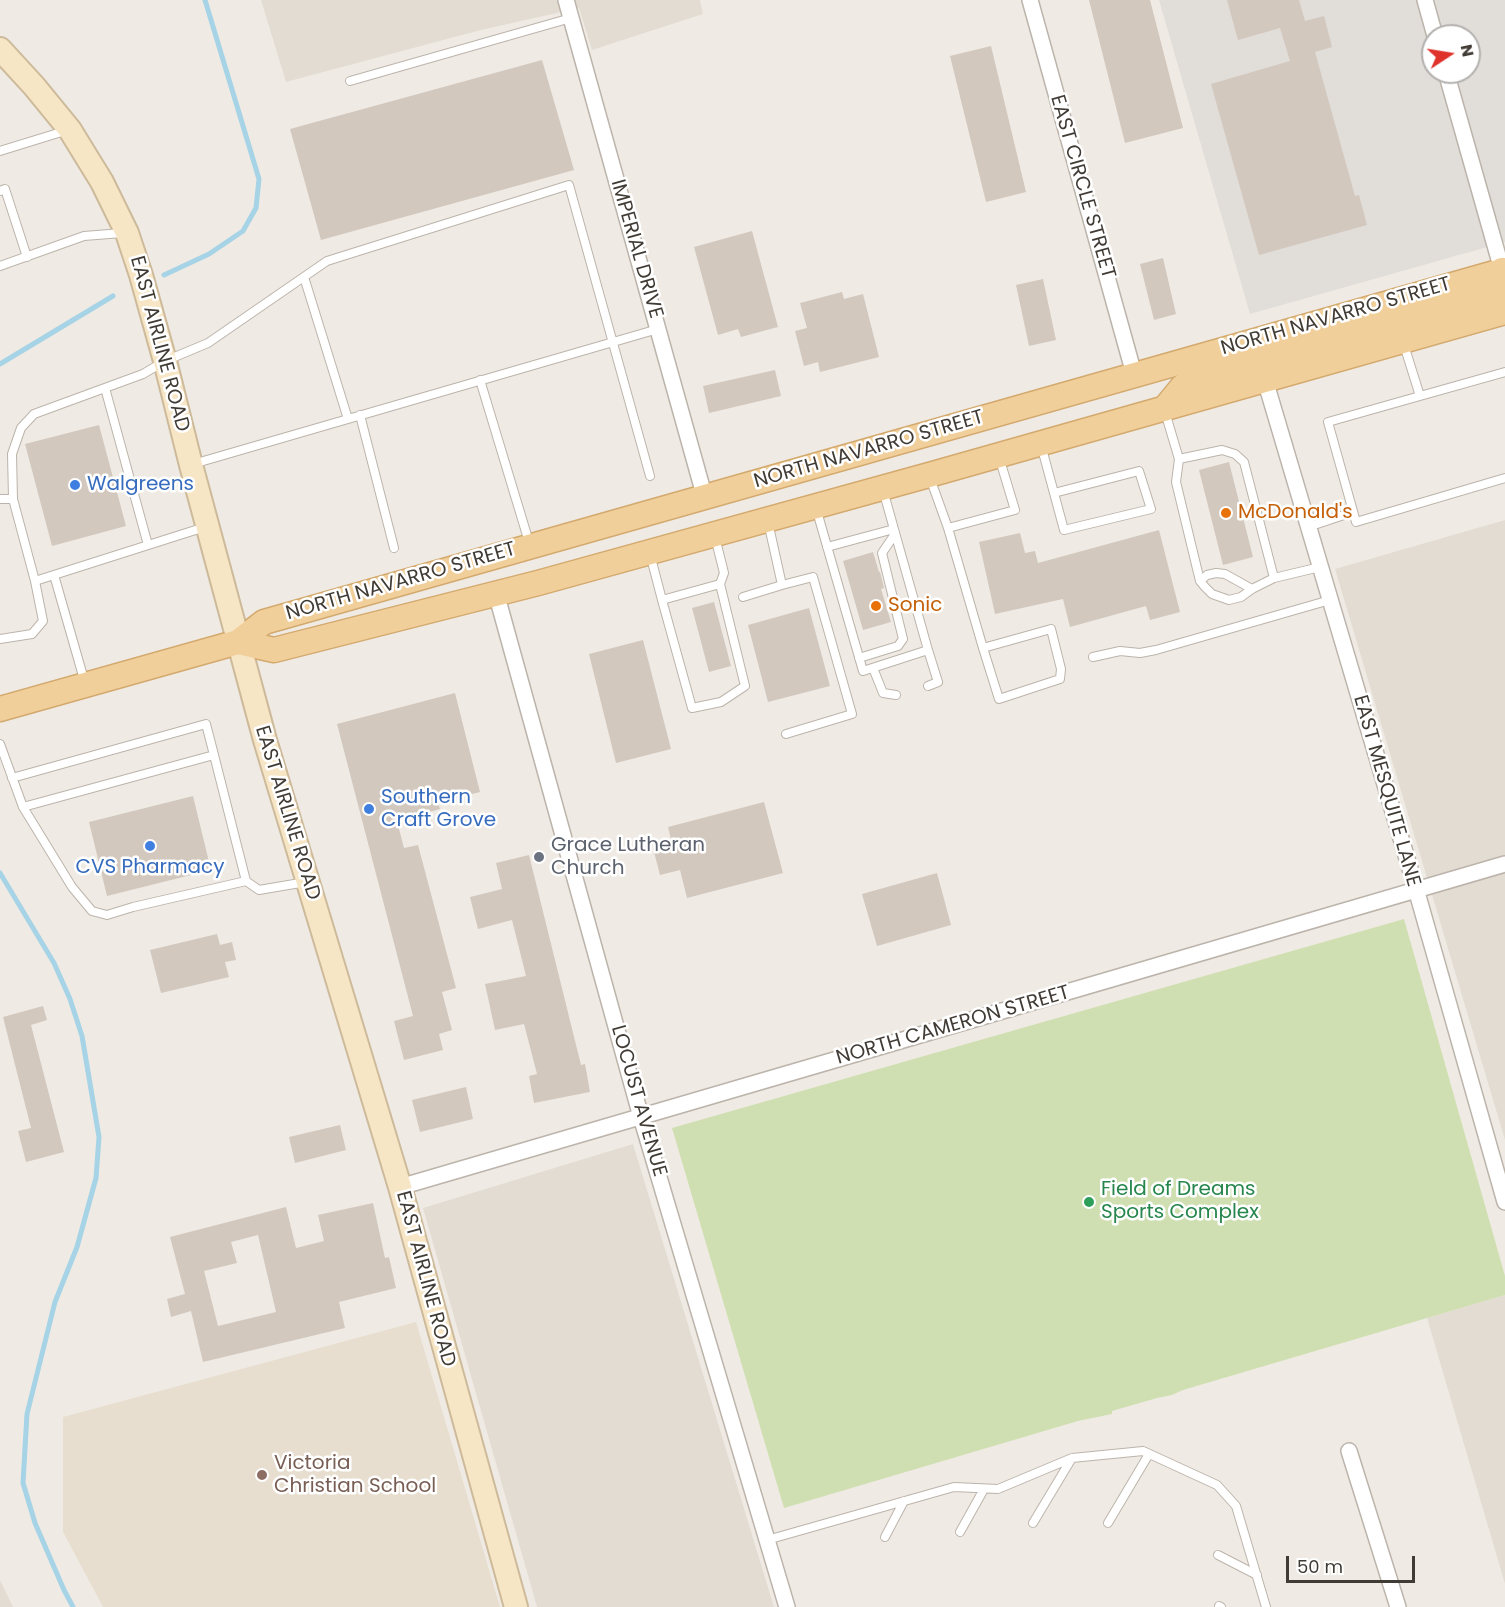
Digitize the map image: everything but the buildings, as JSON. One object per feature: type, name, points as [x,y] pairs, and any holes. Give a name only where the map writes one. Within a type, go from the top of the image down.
[{"type":"main road","name":"EAST AIRLINE ROAD","points":[[0,49],[70,130],[102,182],[127,233],[141,275],[265,740],[400,1188],[516,1607]]},
{"type":"main road","name":"NORTH NAVARRO STREET","points":[[1,705],[85,685],[238,642],[264,622],[1503,270]]},
{"type":"main road","points":[[1164,409],[1183,386],[1489,296],[1499,290],[1503,282],[1503,270]]},
{"type":"main road","name":"NORTH NAVARRO STREET","points":[[238,642],[274,650],[496,593],[715,535],[1505,312]]},
{"type":"street","name":"IMPERIAL DRIVE","points":[[566,0],[705,498]]},
{"type":"street","name":"EAST CIRCLE STREET","points":[[1030,0],[1134,374]]},
{"type":"street","points":[[1425,0],[1432,24]]},
{"type":"street","points":[[1449,84],[1503,270]]},
{"type":"street","name":"EAST MESQUITE LANE","points":[[1265,380],[1416,889],[1505,1202]]},
{"type":"street","name":"LOCUST AVENUE","points":[[496,593],[641,1117],[787,1607]]},
{"type":"street","name":"NORTH CAMERON STREET","points":[[400,1188],[1505,864]]},
{"type":"street","points":[[1349,1451],[1398,1607]]},
{"type":"lane","points":[[350,81],[571,18]]},
{"type":"lane","points":[[0,151],[70,130]]},
{"type":"lane","points":[[0,639],[32,634],[43,621],[13,499],[12,454],[21,428],[34,414],[143,374],[165,360],[208,343],[327,261],[569,185],[650,476]]},
{"type":"lane","points":[[0,190],[5,189],[27,257]]},
{"type":"lane","points":[[0,266],[84,236],[127,233]]},
{"type":"lane","points":[[304,277],[348,419]]},
{"type":"lane","points":[[191,465],[658,329]]},
{"type":"lane","points":[[1403,340],[1420,396]]},
{"type":"lane","points":[[1505,372],[1328,422],[1356,522],[1505,478]]},
{"type":"lane","points":[[480,380],[530,546]]},
{"type":"lane","points":[[105,388],[148,545]]},
{"type":"lane","points":[[1164,409],[1179,459],[1176,482],[1200,581],[1212,594],[1229,600],[1241,597],[1274,578],[1320,567]]},
{"type":"lane","points":[[360,415],[394,548]]},
{"type":"lane","points":[[1041,444],[1054,493],[1064,530],[1151,509],[1139,471],[1054,493]]},
{"type":"lane","points":[[1179,459],[1222,450],[1234,454],[1244,462],[1274,578]]},
{"type":"lane","points":[[948,528],[1015,510],[999,455]]},
{"type":"lane","points":[[929,475],[948,528],[983,648],[999,699],[1060,679],[1061,669],[1051,629],[983,648]]},
{"type":"lane","points":[[883,488],[938,682],[928,686]]},
{"type":"lane","points":[[0,499],[13,499]]},
{"type":"lane","points":[[815,507],[863,671],[928,650]]},
{"type":"lane","points":[[1308,526],[1353,512]]},
{"type":"lane","points":[[768,520],[782,585]]},
{"type":"lane","points":[[35,581],[208,526]]},
{"type":"lane","points":[[827,547],[894,532]]},
{"type":"lane","points":[[859,658],[898,646],[903,639],[882,553],[894,532]]},
{"type":"lane","points":[[650,552],[692,708],[722,702],[745,686],[720,584],[724,573],[715,535]]},
{"type":"lane","points":[[1200,581],[1207,575],[1225,574],[1252,589]]},
{"type":"lane","points":[[54,575],[85,685]]},
{"type":"lane","points":[[743,597],[813,577],[852,714],[786,734]]},
{"type":"lane","points":[[662,600],[720,584]]},
{"type":"lane","points":[[1093,657],[1120,651],[1140,654],[1330,600]]},
{"type":"lane","points":[[873,668],[883,693],[896,695]]},
{"type":"lane","points":[[12,778],[206,724],[246,880],[259,890],[308,882]]},
{"type":"lane","points":[[0,744],[23,807],[72,887],[92,911],[107,915],[246,880]]},
{"type":"lane","points":[[23,807],[214,755]]},
{"type":"lane","points":[[767,1540],[954,1487],[998,1489],[1072,1458],[1143,1451],[1217,1485],[1236,1506],[1266,1607]]},
{"type":"lane","points":[[1108,1523],[1149,1454]]},
{"type":"lane","points":[[1034,1523],[1072,1458]]},
{"type":"lane","points":[[960,1532],[984,1489]]},
{"type":"lane","points":[[885,1537],[904,1501]]},
{"type":"lane","points":[[1218,1555],[1257,1575]]},
{"type":"shaded area","points":[[261,0],[700,0],[703,14],[592,50],[579,8],[481,30],[286,82]]},
{"type":"shaded area","points":[[1159,0],[1505,0],[1505,242],[1250,314]]},
{"type":"shaded area","points":[[1505,520],[1505,1140],[1335,569]]},
{"type":"shaded area","points":[[633,1144],[774,1607],[537,1607],[423,1208]]},
{"type":"shaded area","points":[[1505,1295],[1505,1584],[1427,1318]]},
{"type":"shaded area","name":"Victoria Christian School","points":[[416,1322],[500,1607],[103,1607],[63,1532],[63,1417]]},
{"type":"shaded area","points":[[0,1580],[13,1607],[0,1607]]},
{"type":"green space","name":"Field of Dreams Sports Complex","points":[[1404,919],[1505,1276],[1505,1295],[1112,1411],[1112,1414],[1078,1421],[784,1508],[672,1128]]},
{"type":"waterway","points":[[164,275],[209,254],[243,231],[256,208],[259,179],[205,0]]},
{"type":"waterway","points":[[0,364],[113,296]]},
{"type":"waterway","points":[[0,873],[54,963],[70,999],[82,1036],[99,1137],[96,1178],[77,1247],[55,1302],[27,1414],[23,1483],[35,1523],[73,1607]]},
{"type":"place","name":"Walgreens","points":[[75,485]]},
{"type":"place","name":"McDonald's","points":[[1226,513]]},
{"type":"place","name":"Sonic","points":[[876,606]]},
{"type":"place","name":"Southern Craft Grove","points":[[369,809]]},
{"type":"place","name":"CVS Pharmacy","points":[[150,846]]},
{"type":"place","name":"Grace Lutheran Church","points":[[539,857]]},
{"type":"place","name":"Field of Dreams Sports Complex","points":[[1089,1202]]},
{"type":"place","name":"Victoria Christian School","points":[[262,1475]]}]
